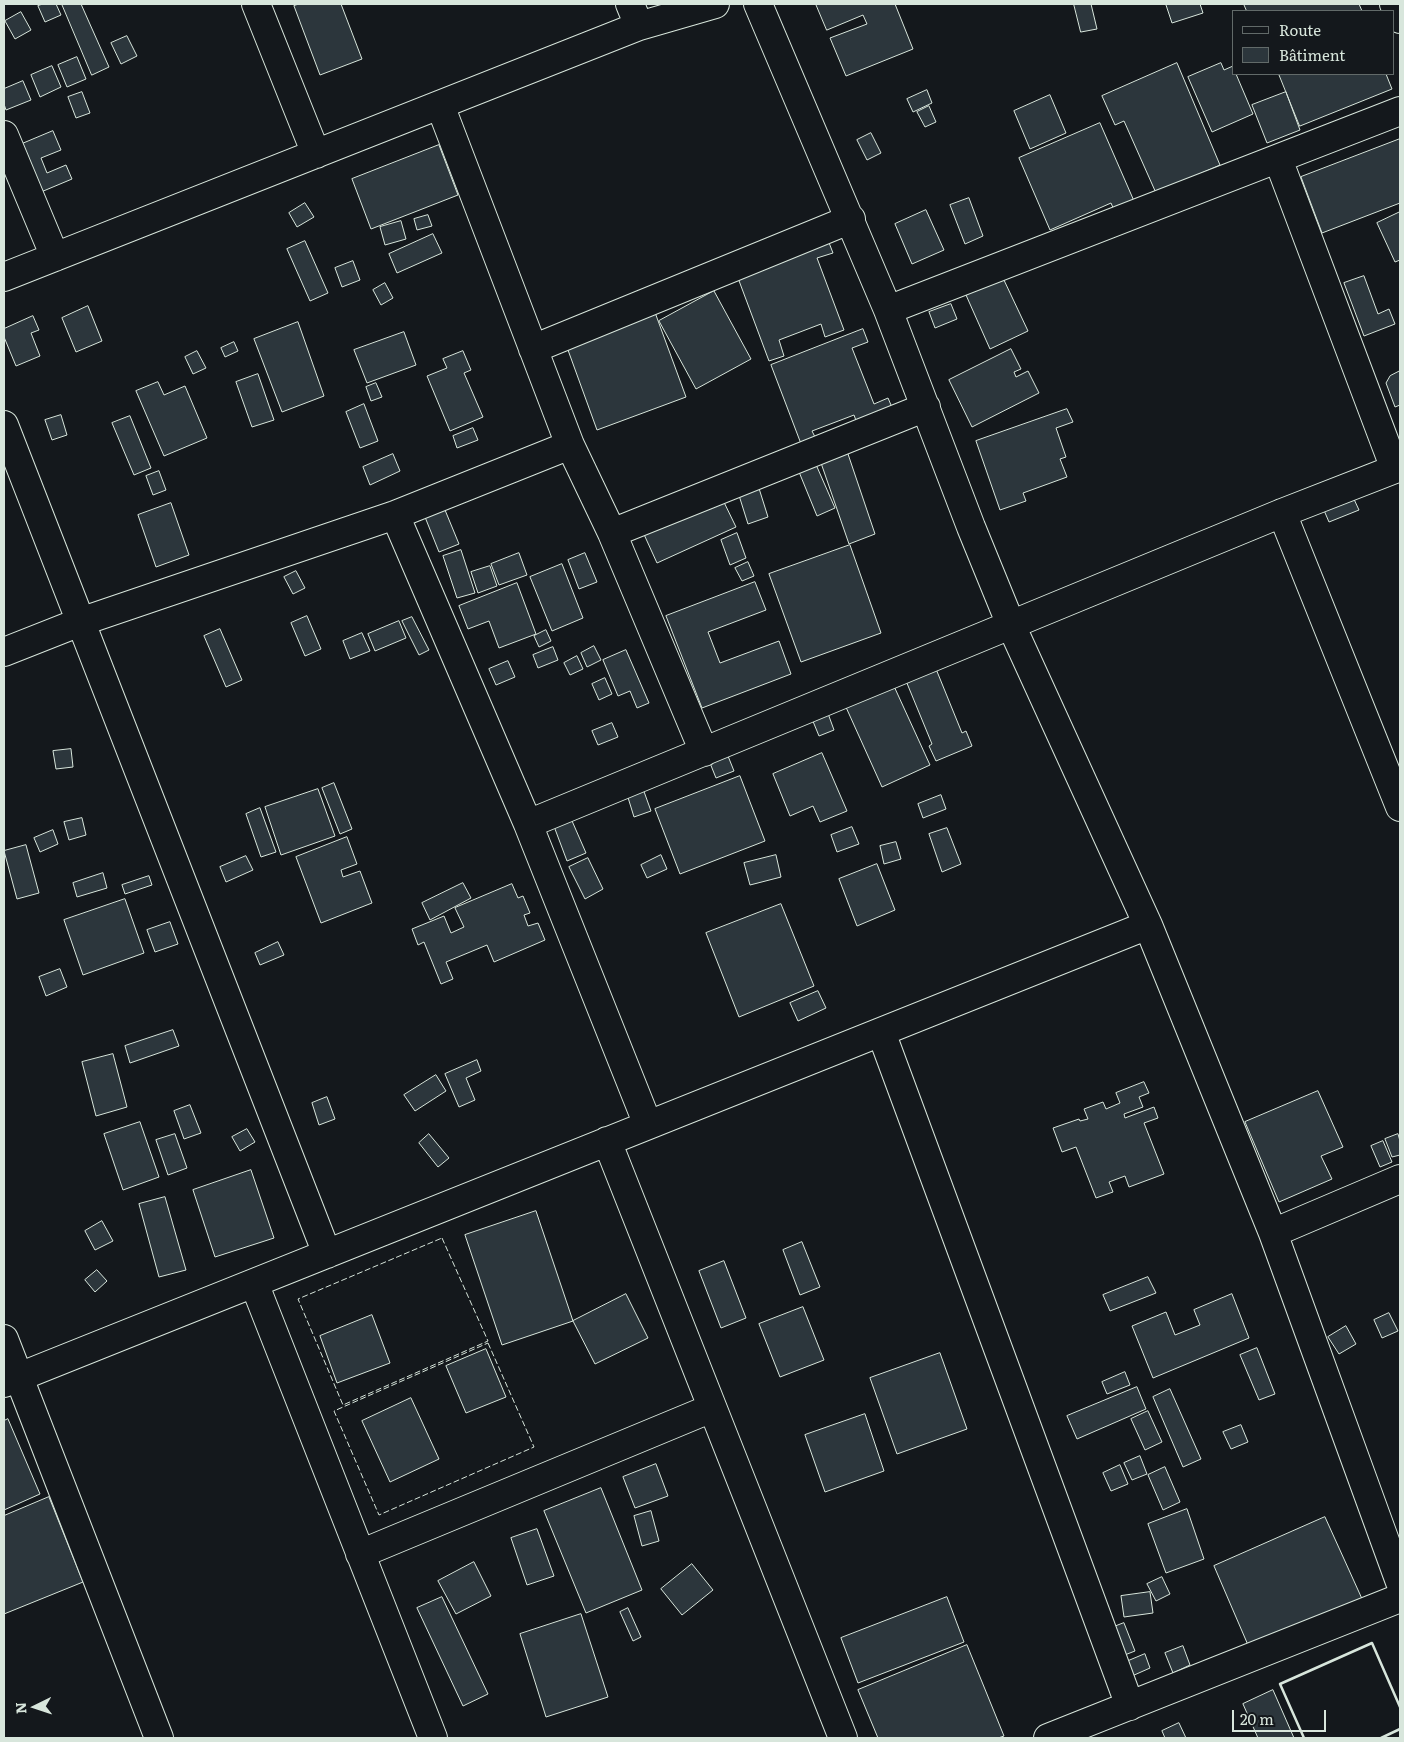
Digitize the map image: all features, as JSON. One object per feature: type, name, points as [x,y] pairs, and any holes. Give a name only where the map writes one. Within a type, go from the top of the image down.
[{"type":"street","points":[[256,4],[316,154]]},
{"type":"street","points":[[4,277],[440,105],[635,15],[715,4]]},
{"type":"street","points":[[758,4],[851,219],[1011,625],[1148,925],[1272,1233],[1400,1582]]},
{"type":"street","points":[[1394,4],[1400,19]]},
{"type":"street","points":[[440,105],[570,445],[612,533],[704,752]]},
{"type":"street","points":[[888,310],[1400,111]]},
{"type":"street","points":[[4,136],[55,257]]},
{"type":"street","points":[[528,824],[1282,513],[1398,468],[1278,158]]},
{"type":"street","points":[[533,348],[851,219]]},
{"type":"street","points":[[612,533],[926,407]]},
{"type":"street","points":[[4,425],[327,1254]]},
{"type":"street","points":[[4,652],[80,622],[395,515],[570,445]]},
{"type":"street","points":[[1282,513],[1399,803]]},
{"type":"street","points":[[395,515],[528,824],[648,1125]]},
{"type":"street","points":[[11,1380],[1148,925]]},
{"type":"street","points":[[881,1032],[1130,1706]]},
{"type":"street","points":[[607,1141],[842,1738]]},
{"type":"street","points":[[1272,1233],[1400,1178]]},
{"type":"street","points":[[254,1283],[433,1738]]},
{"type":"street","points":[[4,1339],[11,1380],[159,1738]]},
{"type":"street","points":[[360,1554],[712,1408]]},
{"type":"street","points":[[1048,1738],[1400,1598]]},
{"type":"building","points":[[56,4],[61,15],[45,22],[38,6]]},
{"type":"building","points":[[62,4],[81,4],[109,67],[92,75]]},
{"type":"building","points":[[299,4],[341,4],[362,59],[320,75],[294,6]]},
{"type":"building","points":[[816,4],[895,4],[913,49],[846,76],[830,38],[867,24],[863,15],[827,30]]},
{"type":"building","points":[[1074,4],[1091,4],[1097,29],[1081,32]]},
{"type":"building","points":[[1200,4],[1203,13],[1172,23],[1166,5]]},
{"type":"building","points":[[1244,4],[1359,4],[1362,10],[1247,10]]},
{"type":"building","points":[[21,12],[31,30],[15,39],[5,21]]},
{"type":"building","points":[[127,36],[137,56],[121,64],[111,43]]},
{"type":"building","points":[[77,57],[86,79],[67,87],[58,65]]},
{"type":"building","points":[[1177,63],[1220,165],[1156,193],[1124,121],[1115,125],[1102,96]]},
{"type":"building","points":[[1221,63],[1224,70],[1232,66],[1232,75],[1236,75],[1253,114],[1212,132],[1188,77]]},
{"type":"building","points":[[52,66],[61,87],[40,97],[31,75]]},
{"type":"building","points":[[1279,75],[1386,75],[1392,89],[1300,126]]},
{"type":"building","points":[[23,81],[31,100],[6,110],[4,89]]},
{"type":"building","points":[[927,90],[932,103],[913,112],[907,99]]},
{"type":"building","points":[[82,92],[90,113],[76,118],[68,97]]},
{"type":"building","points":[[1286,92],[1300,130],[1267,143],[1252,105]]},
{"type":"building","points":[[1050,95],[1066,133],[1030,149],[1014,111]]},
{"type":"building","points":[[929,106],[936,122],[925,127],[917,112]]},
{"type":"building","points":[[1100,123],[1134,201],[1114,210],[1111,203],[1050,230],[1019,158]]},
{"type":"building","points":[[53,131],[61,150],[41,158],[47,173],[66,165],[72,179],[41,192],[22,144]]},
{"type":"building","points":[[871,133],[881,153],[867,160],[857,140]]},
{"type":"building","points":[[1400,139],[1400,203],[1322,233],[1301,177]]},
{"type":"building","points":[[439,145],[458,195],[371,229],[352,179]]},
{"type":"building","points":[[969,198],[983,236],[965,244],[950,205]]},
{"type":"building","points":[[305,203],[314,217],[297,227],[289,213]]},
{"type":"building","points":[[926,210],[944,250],[912,264],[895,224]]},
{"type":"building","points":[[1400,212],[1400,260],[1395,262],[1377,223]]},
{"type":"building","points":[[428,215],[432,226],[417,230],[414,219]]},
{"type":"building","points":[[401,221],[406,239],[385,245],[380,227]]},
{"type":"building","points":[[433,234],[442,253],[397,273],[389,254]]},
{"type":"building","points":[[826,235],[833,253],[817,258],[844,330],[825,337],[821,324],[779,340],[784,356],[769,361],[735,270]]},
{"type":"building","points":[[305,241],[328,293],[310,301],[287,249]]},
{"type":"building","points":[[353,261],[360,280],[342,287],[335,268]]},
{"type":"building","points":[[1364,276],[1378,314],[1389,309],[1395,324],[1364,336],[1344,283]]},
{"type":"building","points":[[1003,278],[1028,331],[990,349],[966,295]]},
{"type":"building","points":[[385,283],[393,298],[381,305],[373,290]]},
{"type":"building","points":[[714,291],[751,359],[696,389],[659,321]]},
{"type":"building","points":[[951,304],[957,319],[935,328],[929,312]]},
{"type":"building","points":[[88,306],[102,341],[76,352],[62,318]]},
{"type":"building","points":[[653,307],[686,397],[597,430],[564,339]]},
{"type":"building","points":[[33,316],[39,330],[31,333],[40,356],[16,366],[4,337],[4,329]]},
{"type":"building","points":[[298,322],[324,396],[282,412],[254,339]]},
{"type":"building","points":[[863,329],[868,342],[852,348],[874,404],[888,398],[894,412],[858,426],[854,415],[812,431],[818,443],[803,449],[771,365]]},
{"type":"building","points":[[404,332],[416,365],[367,383],[354,350]]},
{"type":"building","points":[[234,342],[238,351],[225,357],[221,348]]},
{"type":"building","points":[[1011,349],[1021,369],[1014,372],[1016,377],[1028,371],[1039,393],[972,427],[949,380]]},
{"type":"building","points":[[197,351],[206,368],[193,374],[185,357]]},
{"type":"building","points":[[463,351],[471,370],[464,373],[483,417],[450,431],[427,376],[447,368],[443,359]]},
{"type":"building","points":[[1400,371],[1400,405],[1395,407],[1386,383],[1390,376]]},
{"type":"building","points":[[258,374],[274,420],[252,427],[236,382]]},
{"type":"building","points":[[158,382],[164,395],[185,386],[207,438],[164,456],[136,391]]},
{"type":"building","points":[[376,383],[382,397],[371,401],[366,387]]},
{"type":"building","points":[[364,404],[378,441],[360,448],[346,412]]},
{"type":"building","points":[[1067,409],[1073,422],[1056,428],[1066,457],[1060,459],[1067,477],[1023,493],[1026,501],[1000,510],[976,441]]},
{"type":"building","points":[[61,415],[67,435],[52,440],[45,420]]},
{"type":"building","points":[[130,416],[151,468],[134,475],[112,423]]},
{"type":"building","points":[[473,428],[478,440],[457,448],[453,436]]},
{"type":"building","points":[[847,451],[875,534],[849,544],[820,460]]},
{"type":"building","points":[[393,454],[400,471],[370,485],[363,467]]},
{"type":"building","points":[[814,460],[835,508],[817,516],[797,467]]},
{"type":"building","points":[[159,471],[166,490],[153,495],[146,476]]},
{"type":"building","points":[[757,482],[768,517],[748,524],[737,489]]},
{"type":"building","points":[[720,494],[736,527],[657,563],[642,530]]},
{"type":"building","points":[[1353,497],[1359,510],[1329,522],[1323,508]]},
{"type":"building","points":[[171,503],[189,555],[156,567],[138,515]]},
{"type":"building","points":[[445,510],[459,544],[439,552],[425,517]]},
{"type":"building","points":[[737,533],[746,558],[730,565],[721,540]]},
{"type":"building","points":[[850,545],[881,633],[801,662],[769,574]]},
{"type":"building","points":[[461,550],[475,593],[457,598],[443,556]]},
{"type":"building","points":[[519,553],[527,575],[499,585],[491,564]]},
{"type":"building","points":[[585,553],[597,582],[579,589],[568,560]]},
{"type":"building","points":[[748,562],[754,576],[742,581],[735,568]]},
{"type":"building","points":[[562,564],[583,618],[552,631],[530,577]]},
{"type":"building","points":[[490,566],[497,586],[478,593],[471,572]]},
{"type":"building","points":[[296,571],[305,588],[293,594],[284,577]]},
{"type":"building","points":[[755,582],[766,610],[708,632],[720,663],[779,641],[791,674],[702,708],[666,616]]},
{"type":"building","points":[[517,583],[536,634],[499,648],[489,621],[468,629],[459,606]]},
{"type":"building","points":[[307,616],[321,649],[305,656],[291,623]]},
{"type":"building","points":[[412,617],[429,650],[419,655],[402,621]]},
{"type":"building","points":[[399,621],[406,638],[375,651],[368,634]]},
{"type":"building","points":[[220,629],[242,680],[226,687],[204,636]]},
{"type":"building","points":[[546,630],[551,641],[539,647],[534,636]]},
{"type":"building","points":[[362,633],[370,651],[350,659],[343,641]]},
{"type":"building","points":[[594,646],[601,660],[587,667],[581,653]]},
{"type":"building","points":[[553,647],[558,660],[538,668],[533,655]]},
{"type":"building","points":[[626,650],[649,703],[637,708],[630,691],[618,696],[603,660]]},
{"type":"building","points":[[577,656],[583,669],[570,675],[564,663]]},
{"type":"building","points":[[508,661],[515,677],[496,685],[489,669]]},
{"type":"building","points":[[934,664],[962,733],[966,731],[972,746],[936,761],[929,746],[932,744],[904,676]]},
{"type":"building","points":[[605,678],[612,694],[599,700],[592,684]]},
{"type":"building","points":[[893,684],[930,765],[882,787],[845,705]]},
{"type":"building","points":[[826,708],[834,730],[819,736],[810,714]]},
{"type":"building","points":[[612,723],[618,737],[598,745],[592,731]]},
{"type":"building","points":[[71,749],[73,767],[56,769],[53,751]]},
{"type":"building","points":[[726,751],[734,771],[716,778],[708,758]]},
{"type":"building","points":[[822,753],[847,811],[820,822],[813,806],[790,816],[773,774]]},
{"type":"building","points":[[740,776],[765,841],[680,874],[655,809]]},
{"type":"building","points":[[334,783],[352,829],[340,834],[322,788]]},
{"type":"building","points":[[642,786],[651,811],[634,817],[626,791]]},
{"type":"building","points":[[318,789],[335,836],[281,855],[265,807]]},
{"type":"building","points":[[941,795],[946,809],[923,818],[918,804]]},
{"type":"building","points":[[260,808],[276,852],[261,857],[246,814]]},
{"type":"building","points":[[569,814],[586,853],[567,861],[552,821]]},
{"type":"building","points":[[82,818],[86,835],[69,840],[64,822]]},
{"type":"building","points":[[852,827],[859,844],[837,852],[831,835]]},
{"type":"building","points":[[947,828],[961,864],[942,872],[929,834]]},
{"type":"building","points":[[53,830],[58,844],[40,852],[34,838]]},
{"type":"building","points":[[347,837],[357,864],[341,870],[343,877],[360,871],[372,903],[321,923],[296,857]]},
{"type":"building","points":[[896,842],[901,859],[884,864],[880,846]]},
{"type":"building","points":[[26,845],[39,893],[17,899],[4,851]]},
{"type":"building","points":[[661,855],[667,869],[647,878],[641,865]]},
{"type":"building","points":[[776,855],[781,877],[750,885],[744,863]]},
{"type":"building","points":[[246,856],[253,870],[226,882],[220,867]]},
{"type":"building","points":[[588,858],[603,889],[585,899],[569,867]]},
{"type":"building","points":[[877,864],[895,910],[857,926],[839,879]]},
{"type":"building","points":[[103,873],[107,888],[77,897],[73,883]]},
{"type":"building","points":[[149,876],[152,885],[125,894],[122,885]]},
{"type":"building","points":[[463,883],[471,898],[430,920],[422,903]]},
{"type":"building","points":[[512,884],[518,898],[523,896],[530,913],[524,915],[528,926],[538,923],[545,940],[494,962],[487,945],[446,962],[453,979],[441,984],[424,942],[418,945],[412,929],[444,916],[451,933],[464,927],[455,908]]},
{"type":"building","points":[[125,899],[144,953],[83,975],[64,920]]},
{"type":"building","points":[[781,904],[814,986],[739,1017],[706,933]]},
{"type":"building","points":[[170,922],[178,944],[155,952],[147,930]]},
{"type":"building","points":[[278,942],[284,955],[260,965],[255,953]]},
{"type":"building","points":[[60,969],[67,987],[46,996],[39,977]]},
{"type":"building","points":[[818,991],[826,1008],[798,1021],[790,1003]]},
{"type":"building","points":[[173,1030],[179,1046],[130,1063],[125,1046]]},
{"type":"building","points":[[113,1054],[127,1107],[96,1116],[82,1062]]},
{"type":"building","points":[[477,1060],[481,1071],[466,1078],[475,1100],[459,1107],[445,1074]]},
{"type":"building","points":[[436,1075],[446,1091],[415,1111],[404,1095]]},
{"type":"building","points":[[1144,1082],[1149,1093],[1139,1097],[1143,1107],[1124,1114],[1125,1118],[1154,1107],[1158,1118],[1144,1123],[1164,1174],[1129,1187],[1125,1176],[1109,1182],[1113,1192],[1096,1198],[1076,1147],[1062,1152],[1053,1128],[1079,1119],[1080,1121],[1088,1119],[1084,1109],[1103,1102],[1106,1109],[1120,1103],[1116,1093]]},
{"type":"building","points":[[1318,1091],[1343,1147],[1321,1156],[1332,1179],[1279,1202],[1245,1122]]},
{"type":"building","points":[[327,1097],[335,1119],[319,1125],[312,1103]]},
{"type":"building","points":[[190,1105],[201,1133],[184,1139],[174,1111]]},
{"type":"building","points":[[140,1122],[159,1177],[123,1190],[104,1134]]},
{"type":"building","points":[[247,1129],[255,1142],[240,1151],[232,1137]]},
{"type":"building","points":[[175,1134],[187,1168],[168,1175],[156,1140]]},
{"type":"building","points":[[429,1134],[449,1158],[438,1167],[419,1143]]},
{"type":"building","points":[[1398,1134],[1400,1155],[1392,1157],[1385,1139]]},
{"type":"building","points":[[1383,1141],[1392,1162],[1380,1167],[1371,1146]]},
{"type":"building","points":[[251,1170],[274,1238],[215,1257],[193,1190]]},
{"type":"building","points":[[165,1197],[186,1270],[159,1277],[139,1204]]},
{"type":"building","points":[[536,1211],[573,1321],[502,1345],[465,1235]]},
{"type":"building","points":[[102,1221],[113,1241],[95,1250],[85,1231]]},
{"type":"building","points":[[802,1242],[820,1287],[800,1295],[783,1250]]},
{"type":"building","points":[[724,1261],[746,1318],[721,1328],[699,1271]]},
{"type":"building","points":[[97,1270],[107,1281],[95,1292],[85,1280]]},
{"type":"building","points":[[1148,1277],[1156,1293],[1110,1311],[1103,1295]]},
{"type":"building","points":[[626,1294],[648,1338],[595,1364],[573,1321]]},
{"type":"building","points":[[1232,1294],[1249,1338],[1153,1378],[1132,1326],[1166,1312],[1175,1335],[1200,1325],[1194,1310]]},
{"type":"building","points":[[803,1307],[824,1360],[780,1377],[759,1324]]},
{"type":"building","points":[[1389,1313],[1398,1331],[1382,1338],[1374,1320]]},
{"type":"building","points":[[372,1315],[390,1363],[337,1383],[320,1336]]},
{"type":"building","points":[[1346,1326],[1356,1344],[1339,1354],[1328,1337]]},
{"type":"building","points":[[1257,1348],[1275,1394],[1259,1400],[1240,1355]]},
{"type":"building","points":[[486,1349],[506,1397],[466,1413],[446,1366]]},
{"type":"building","points":[[940,1353],[967,1429],[897,1454],[870,1378]]},
{"type":"building","points":[[1125,1372],[1130,1385],[1107,1394],[1102,1382]]},
{"type":"building","points":[[1137,1387],[1146,1409],[1077,1439],[1067,1416]]},
{"type":"building","points":[[1170,1389],[1201,1459],[1183,1467],[1153,1397]]},
{"type":"building","points":[[411,1398],[439,1459],[390,1482],[362,1421]]},
{"type":"building","points":[[1148,1411],[1162,1442],[1145,1450],[1131,1419]]},
{"type":"building","points":[[865,1414],[884,1471],[825,1492],[805,1435]]},
{"type":"building","points":[[8,1419],[40,1494],[4,1510],[4,1421]]},
{"type":"building","points":[[1241,1425],[1248,1442],[1231,1449],[1223,1432]]},
{"type":"building","points":[[1140,1456],[1147,1474],[1132,1480],[1124,1463]]},
{"type":"building","points":[[656,1464],[668,1496],[635,1508],[623,1477]]},
{"type":"building","points":[[1120,1465],[1128,1484],[1111,1491],[1103,1473]]},
{"type":"building","points":[[1165,1467],[1180,1502],[1163,1510],[1148,1475]]},
{"type":"building","points":[[601,1488],[642,1590],[586,1613],[544,1511]]},
{"type":"building","points":[[49,1497],[83,1582],[4,1614],[4,1516]]},
{"type":"building","points":[[1187,1509],[1204,1559],[1166,1573],[1148,1524]]},
{"type":"building","points":[[651,1511],[659,1541],[642,1546],[634,1516]]},
{"type":"building","points":[[1325,1517],[1363,1601],[1251,1652],[1214,1566]]},
{"type":"building","points":[[537,1529],[554,1576],[527,1585],[511,1538]]},
{"type":"building","points":[[474,1562],[491,1596],[456,1614],[438,1581]]},
{"type":"building","points":[[692,1564],[713,1590],[682,1615],[661,1589]]},
{"type":"building","points":[[1162,1577],[1170,1594],[1156,1601],[1147,1584]]},
{"type":"building","points":[[1150,1592],[1153,1613],[1124,1617],[1121,1596]]},
{"type":"building","points":[[442,1597],[488,1694],[463,1706],[417,1608]]},
{"type":"building","points":[[947,1597],[964,1642],[858,1683],[841,1638]]},
{"type":"building","points":[[628,1608],[641,1637],[633,1641],[620,1612]]},
{"type":"building","points":[[581,1614],[608,1697],[546,1717],[520,1634]]},
{"type":"building","points":[[1124,1623],[1135,1651],[1117,1658],[1106,1630]]},
{"type":"building","points":[[967,1645],[1004,1736],[998,1738],[878,1738],[858,1690]]},
{"type":"building","points":[[1183,1646],[1190,1665],[1173,1673],[1165,1653]]},
{"type":"building","points":[[1145,1654],[1150,1668],[1132,1676],[1126,1662]]},
{"type":"building","points":[[1273,1690],[1294,1738],[1258,1738],[1243,1704]]},
{"type":"building","points":[[1179,1723],[1186,1738],[1165,1738],[1162,1731]]},
{"type":"fence","points":[[442,1238],[488,1341],[343,1405],[298,1299],[442,1238]]},
{"type":"fence","points":[[488,1343],[534,1447],[379,1515],[334,1411],[488,1343]]},
{"type":"wall","points":[[1304,1738],[1280,1684],[1372,1643],[1400,1707]]},
{"type":"wall","points":[[1381,1738],[1400,1729]]}]
